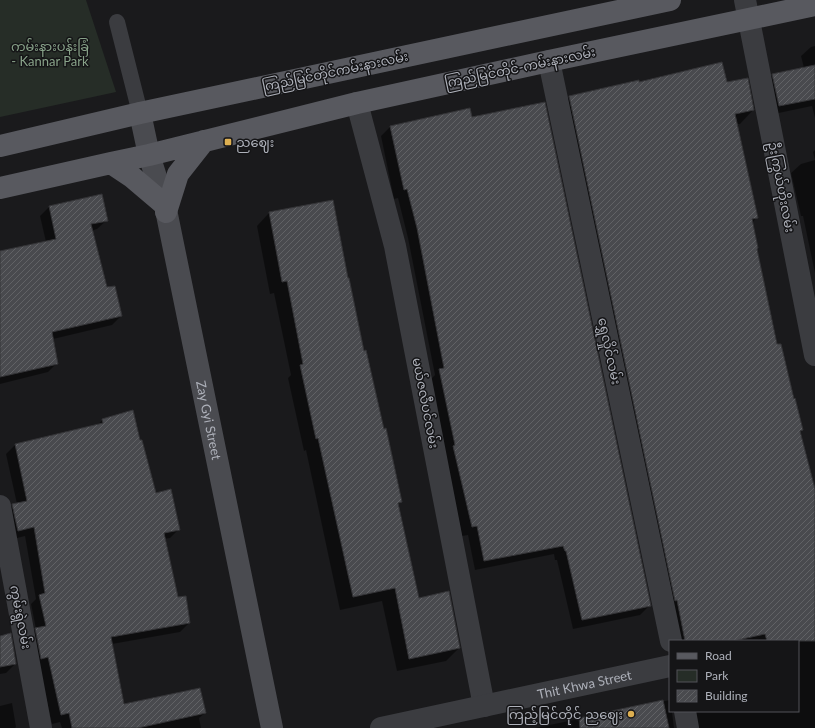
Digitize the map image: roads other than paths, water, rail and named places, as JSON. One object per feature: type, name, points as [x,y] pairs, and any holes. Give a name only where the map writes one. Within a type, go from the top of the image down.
[{"type":"main road","name":"ကြည်မြင်တိုင်ကမ်းနားလမ်း","points":[[0,146],[140,113],[670,0]]},
{"type":"main road","name":"ကြည်မြင်တိုင်-ကမ်းနားလမ်း","points":[[204,141],[357,103],[549,61],[747,9],[815,5]]},
{"type":"main road","name":"Zay Gyi Street","points":[[140,113],[149,155],[165,209],[272,728]]},
{"type":"main road","points":[[0,188],[149,155],[204,141]]},
{"type":"main road","points":[[111,163],[132,176],[165,209],[178,174],[204,141]]},
{"type":"street","name":"ဦးကြွယ်ဟိုးလမ်း","points":[[747,9],[815,355]]},
{"type":"street","name":"ရွှေလှိုင်လမ်း","points":[[549,61],[671,640]]},
{"type":"street","name":"မယ်ဇလီပင်လမ်း","points":[[357,103],[395,246],[484,706]]},
{"type":"street","name":"ကွမ်းရွဲလမ်း","points":[[0,506],[42,728]]},
{"type":"street","name":"Thit Khwa Street","points":[[381,728],[669,666]]},
{"type":"street","points":[[685,712],[688,728]]},
{"type":"lane","points":[[117,22],[140,113]]},
{"type":"place","name":"ညဈေး","points":[[228,142]]},
{"type":"place","name":"ကြည့်မြင်တိုင် ညဈေး","points":[[631,714]]},
{"type":"park label","name":"ကမ်းနားပန်းခြံ - Kannar Park","points":[[50,54]]}]
